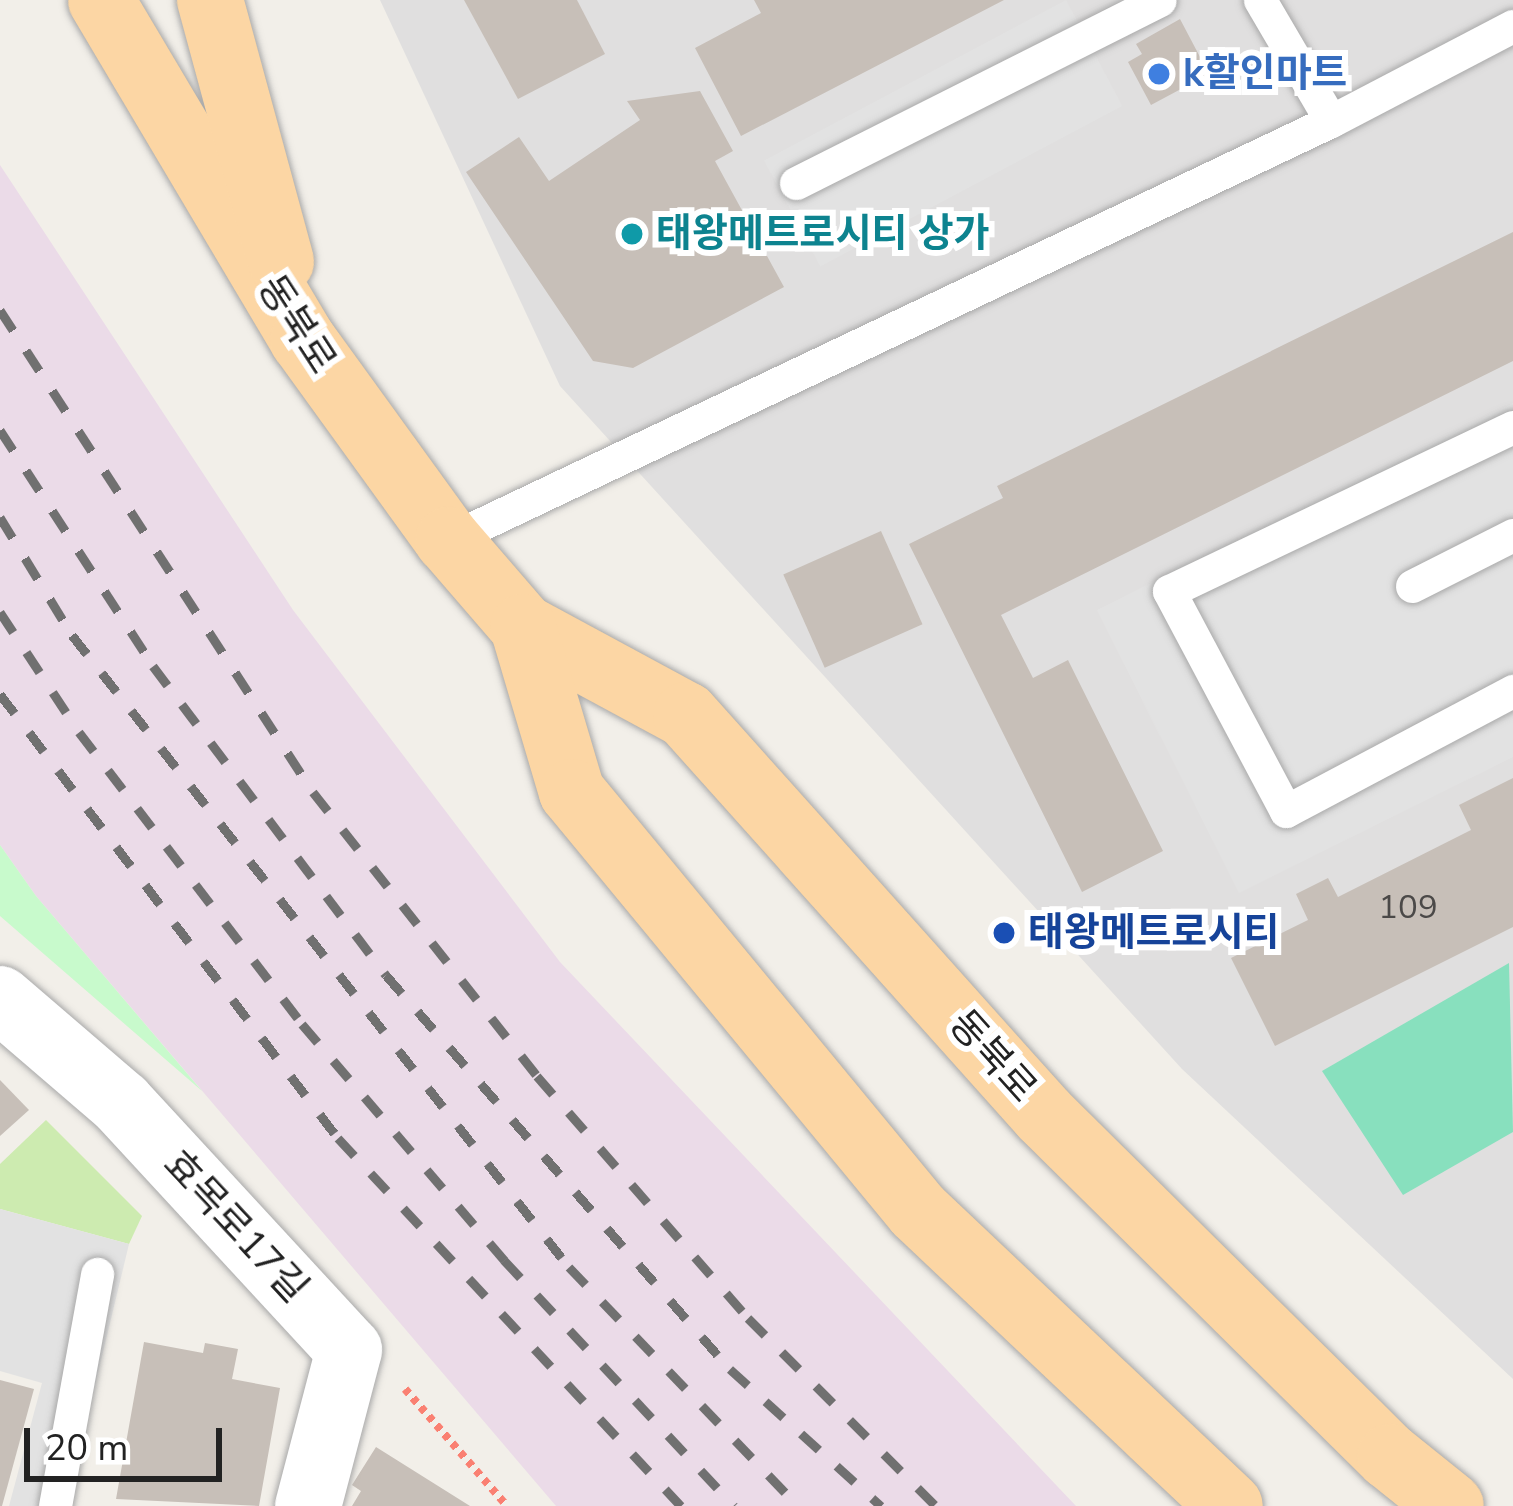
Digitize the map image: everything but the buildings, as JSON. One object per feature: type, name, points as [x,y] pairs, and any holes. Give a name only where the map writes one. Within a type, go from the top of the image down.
[{"type":"main road","name":"동북로","points":[[101,0],[303,340],[448,540],[523,627],[686,715],[1043,1114],[1390,1457],[1451,1506]]},
{"type":"main road","points":[[210,0],[303,340]]},
{"type":"main road","name":"동북로","points":[[523,627],[572,792],[917,1211],[1230,1506]]},
{"type":"street","name":"효목로17길","points":[[0,999],[122,1103],[349,1350]]},
{"type":"street","points":[[308,1506],[349,1350]]},
{"type":"lane","points":[[796,183],[1160,0]]},
{"type":"lane","points":[[1260,0],[1330,121]]},
{"type":"lane","points":[[448,540],[1330,121],[1513,26]]},
{"type":"lane","points":[[1513,427],[1169,591],[1286,811],[1513,691]]},
{"type":"lane","points":[[1412,586],[1513,535]]},
{"type":"lane","points":[[55,1506],[97,1274]]},
{"type":"path","points":[[349,1350],[398,1382],[507,1506]]},
{"type":"shaded area","name":"태왕메트로시티","points":[[380,0],[1513,0],[1513,1379],[1182,1069],[560,386]]},
{"type":"shaded area","points":[[1066,0],[1122,106],[820,267],[764,161]]},
{"type":"shaded area","points":[[0,165],[293,610],[560,962],[1076,1506],[556,1506],[36,896],[0,845]]},
{"type":"shaded area","points":[[1513,403],[1513,757],[1239,893],[1097,610]]},
{"type":"shaded area","points":[[0,1209],[129,1244],[66,1506],[9,1506],[42,1383],[0,1371]]},
{"type":"green space","points":[[0,845],[36,896],[202,1091],[0,916]]},
{"type":"green space","points":[[1509,963],[1513,1132],[1403,1195],[1322,1071]]},
{"type":"green space","points":[[46,1120],[142,1216],[129,1244],[0,1209],[0,1164]]},
{"type":"railway","points":[[0,310],[313,792],[537,1076],[748,1318],[936,1506]]},
{"type":"railway","points":[[0,430],[153,666],[386,975],[730,1369],[881,1506]]},
{"type":"railway","points":[[0,517],[72,635],[569,1267],[798,1506]]},
{"type":"railway","points":[[0,612],[79,732],[302,1024],[504,1260],[734,1506]]},
{"type":"railway","points":[[0,694],[338,1138],[681,1506]]},
{"type":"place","name":"k할인마트","points":[[1159,74]]},
{"type":"place","name":"태왕메트로시티 상가","points":[[632,234]]},
{"type":"place","name":"태왕메트로시티","points":[[1004,933]]}]
